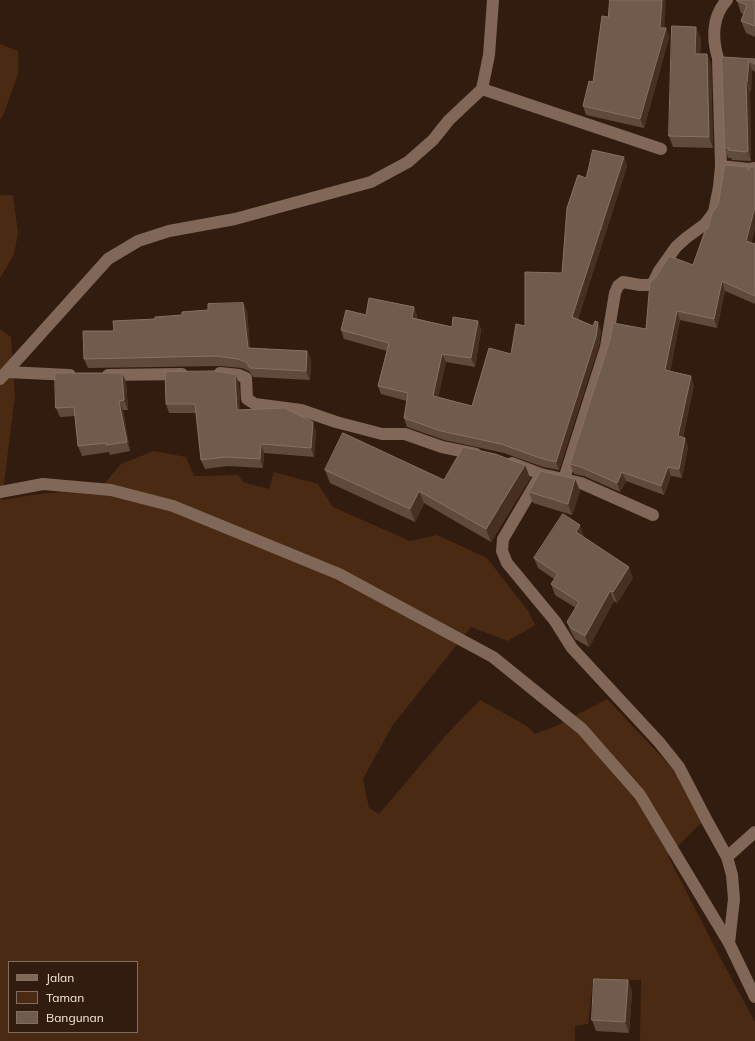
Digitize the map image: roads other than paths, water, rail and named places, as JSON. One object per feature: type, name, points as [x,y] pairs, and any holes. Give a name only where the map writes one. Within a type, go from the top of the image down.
[{"type":"street","points":[[4,375],[108,260],[138,241],[169,231],[235,219],[371,182],[408,162],[433,140],[449,120],[482,89],[489,55],[493,0]]},
{"type":"street","points":[[564,479],[606,347],[615,293],[618,286],[623,282],[640,285],[648,285],[653,283],[659,271],[676,247],[705,224],[714,212],[721,166],[718,58],[714,44],[714,31],[717,14],[727,0]]},
{"type":"street","points":[[482,89],[660,149]]},
{"type":"street","points":[[721,166],[749,169],[755,168]]},
{"type":"street","points":[[94,375],[196,373]]},
{"type":"street","points":[[211,373],[239,375],[246,378],[247,399],[255,404],[301,410],[336,422],[374,432],[382,434],[405,434],[442,447],[487,457]]},
{"type":"street","points":[[4,375],[78,375]]},
{"type":"street","points":[[502,460],[541,474],[581,483],[653,515]]},
{"type":"street","points":[[541,474],[503,539],[502,551],[507,563],[555,621],[572,648],[636,719],[659,742],[679,767],[727,857],[732,876],[734,899],[729,943]]},
{"type":"street","points":[[0,492],[42,484],[110,490],[173,506],[339,574],[493,657],[582,729],[640,795],[729,943],[755,997]]},
{"type":"street","points":[[727,857],[755,832]]}]
